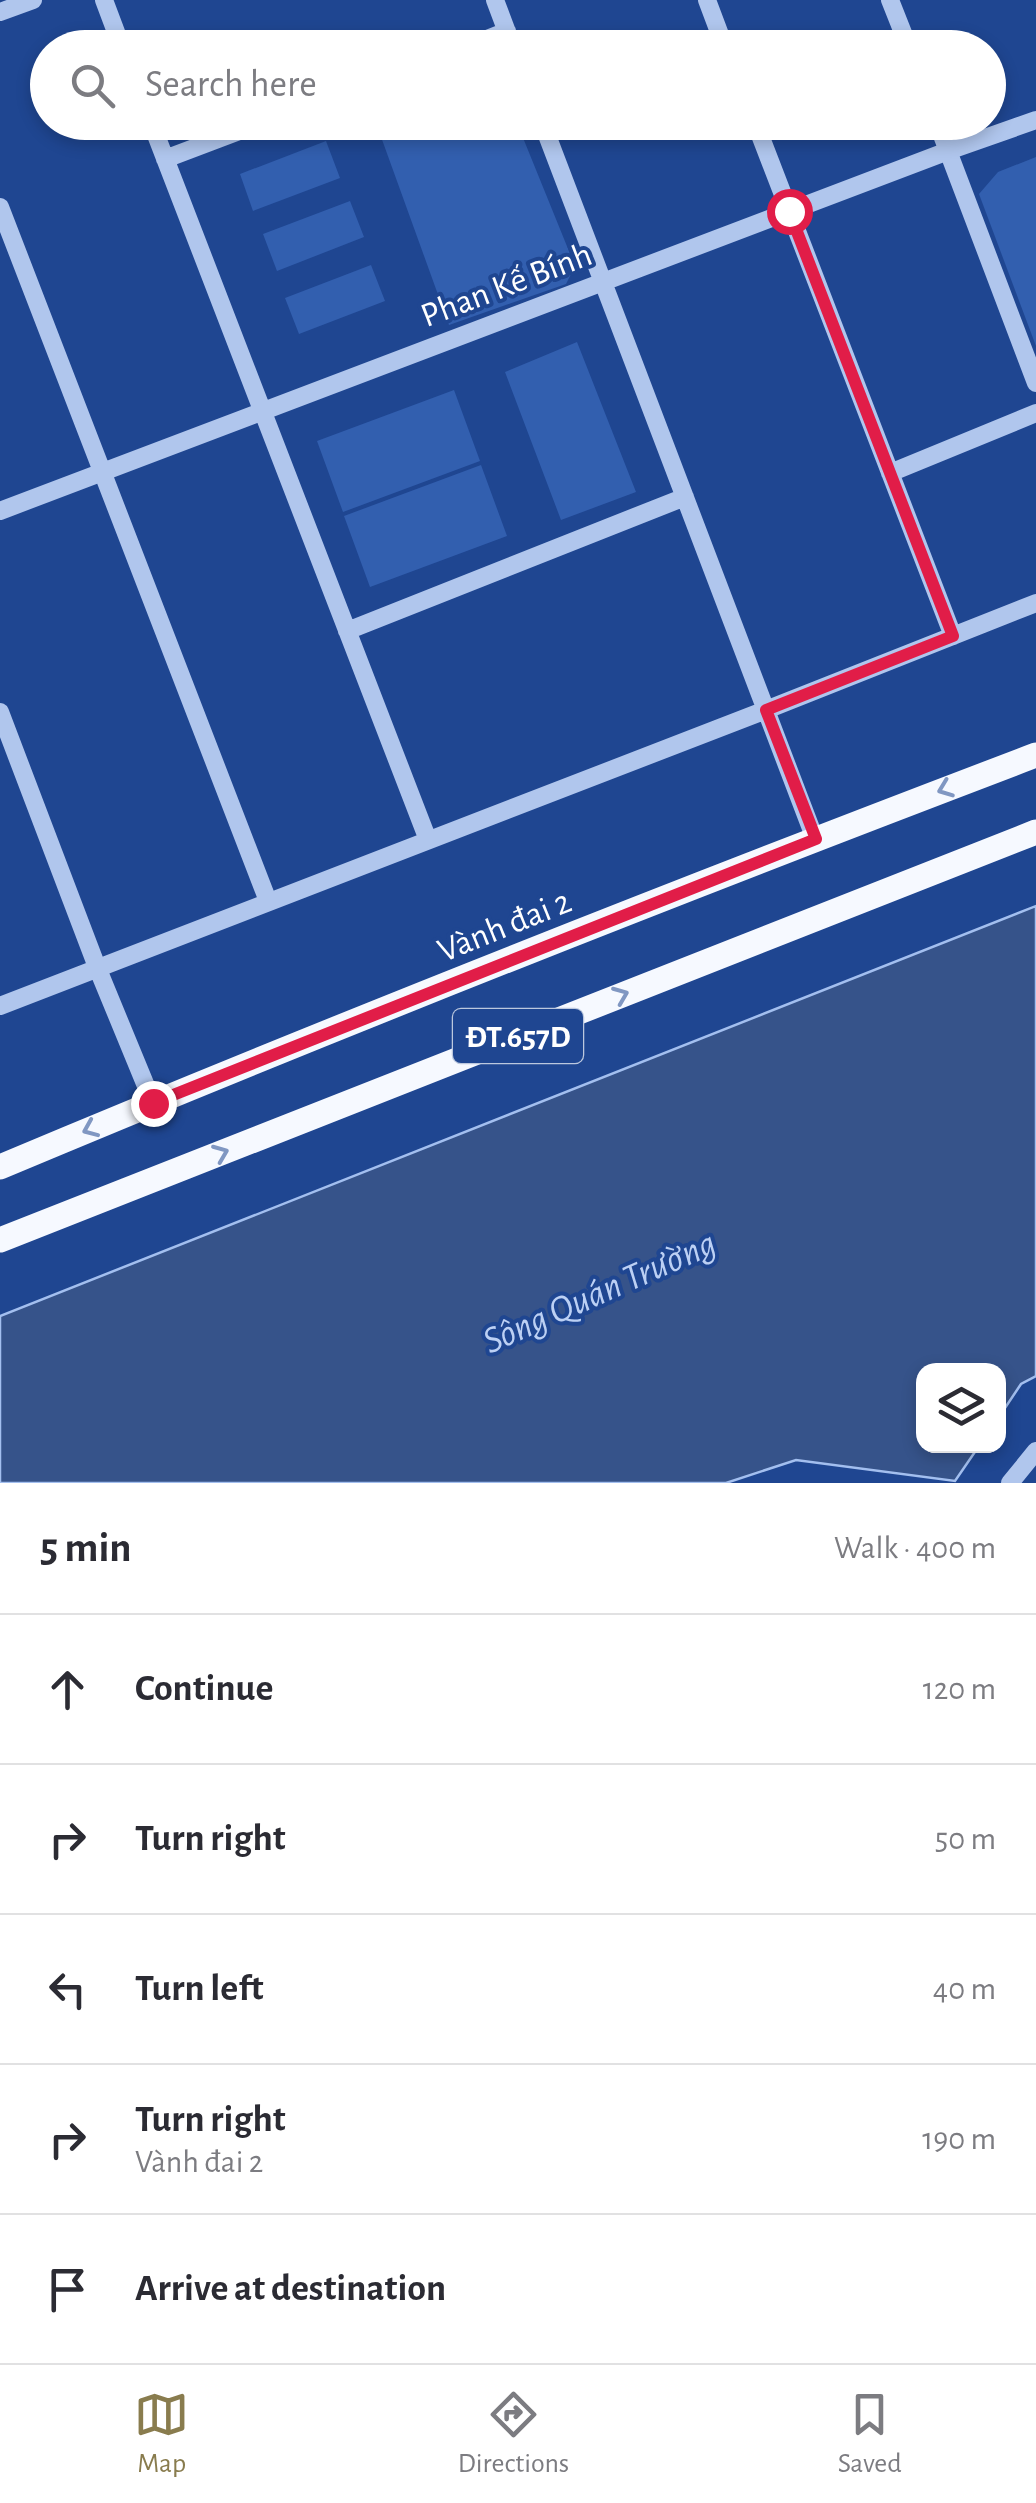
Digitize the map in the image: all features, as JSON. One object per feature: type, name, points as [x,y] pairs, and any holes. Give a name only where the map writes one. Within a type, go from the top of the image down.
[{"type":"main road","name":"Vành đai 2","points":[[0,1167],[816,839],[1036,755]]},
{"type":"main road","name":"ĐT.657D","points":[[0,1240],[1036,832]]},
{"type":"street","points":[[0,12],[33,0]]},
{"type":"street","points":[[104,0],[115,30]]},
{"type":"street","points":[[495,0],[507,30]]},
{"type":"street","points":[[707,0],[719,30]]},
{"type":"street","points":[[890,0],[901,30]]},
{"type":"street","name":"Phan Kế Bính","points":[[1006,131],[1036,120]]},
{"type":"street","points":[[158,140],[428,840]]},
{"type":"street","points":[[165,159],[215,140]]},
{"type":"street","points":[[549,140],[816,839]]},
{"type":"street","points":[[761,140],[953,636]]},
{"type":"street","points":[[944,140],[1036,383]]},
{"type":"street","name":"Phan Kế Bính","points":[[0,512],[979,140]]},
{"type":"street","points":[[0,207],[268,902]]},
{"type":"street","points":[[890,473],[1036,413]]},
{"type":"street","points":[[347,631],[685,497]]},
{"type":"street","points":[[0,1006],[1036,603]]},
{"type":"street","points":[[0,712],[153,1103]]},
{"type":"street","points":[[1010,1483],[1036,1450]]},
{"type":"shaded area","points":[[382,140],[524,140],[575,266],[566,284],[449,325]]},
{"type":"shaded area","points":[[326,141],[340,178],[253,211],[240,174]]},
{"type":"shaded area","points":[[1036,157],[1036,346],[979,194],[998,172]]},
{"type":"shaded area","points":[[350,201],[364,237],[277,271],[263,234]]},
{"type":"shaded area","points":[[371,265],[385,301],[299,334],[285,298]]},
{"type":"shaded area","points":[[577,342],[636,492],[561,520],[505,372]]},
{"type":"shaded area","points":[[454,390],[480,461],[343,512],[317,441]]},
{"type":"shaded area","points":[[481,465],[507,536],[370,587],[344,516]]},
{"type":"water","name":"Sông Quán Trường","points":[[1036,906],[1036,1376],[1021,1384],[1006,1406],[1006,1363],[916,1363],[916,1453],[974,1453],[955,1481],[796,1460],[726,1483],[0,1483],[0,1316]]},
{"type":"route","points":[[153,1103],[816,839],[766,710],[953,636],[789,211]]}]
